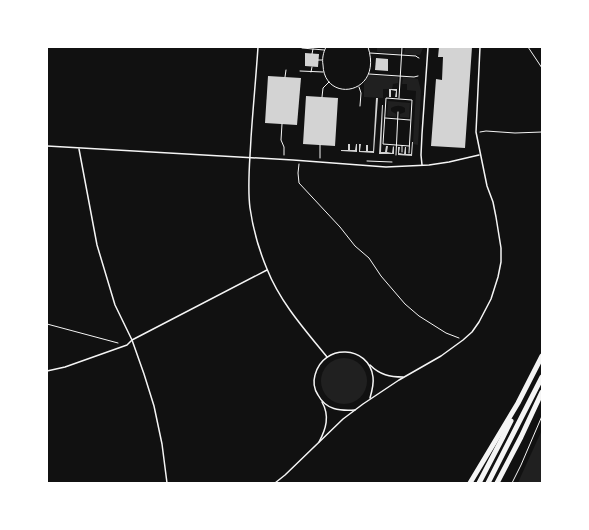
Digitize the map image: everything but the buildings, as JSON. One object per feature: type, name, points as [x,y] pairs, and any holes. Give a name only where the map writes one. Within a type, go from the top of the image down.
[{"type":"highway","points":[[479,483],[542,356]]},
{"type":"highway","points":[[488,483],[542,377]]},
{"type":"highway","points":[[497,483],[542,392]]},
{"type":"highway","points":[[470,483],[518,403]]},
{"type":"lane","points":[[258,47],[250,158],[249,193],[252,221],[267,270],[283,298],[327,357]]},
{"type":"lane","points":[[422,165],[422,134],[428,47]]},
{"type":"lane","points":[[275,483],[355,410],[405,377],[446,353],[463,340],[472,332],[479,322],[491,299],[501,262],[501,248],[493,202],[487,186],[476,132],[480,47]]},
{"type":"lane","points":[[47,146],[386,167],[449,162],[480,155]]},
{"type":"lane","points":[[79,149],[97,245],[115,305],[132,340],[154,406],[162,444],[167,483]]},
{"type":"lane","points":[[47,372],[127,345],[132,340],[267,270]]},
{"type":"lane","points":[[317,444],[326,426],[327,412],[316,392],[314,378],[317,368],[323,360],[333,353],[352,352],[367,362],[376,371],[387,376],[405,377]]},
{"type":"lane","points":[[367,362],[374,378],[370,399]]},
{"type":"lane","points":[[322,401],[327,406],[334,409],[342,411],[355,410]]},
{"type":"path","points":[[326,47],[324,50],[323,72],[329,82],[343,90],[353,89],[359,86],[366,79],[371,66],[368,47]]},
{"type":"path","points":[[399,99],[402,47]]},
{"type":"path","points":[[528,47],[542,68]]},
{"type":"path","points":[[302,48],[324,50]]},
{"type":"path","points":[[312,54],[313,49]]},
{"type":"path","points":[[370,53],[416,56],[417,58],[420,58]]},
{"type":"path","points":[[318,60],[323,60]]},
{"type":"path","points":[[311,72],[312,67]]},
{"type":"path","points":[[285,77],[286,70]]},
{"type":"path","points":[[300,71],[323,72]]},
{"type":"path","points":[[368,74],[418,76]]},
{"type":"path","points":[[322,97],[323,88],[329,82]]},
{"type":"path","points":[[359,86],[361,92],[360,106]]},
{"type":"path","points":[[409,146],[383,144],[386,98],[412,100],[409,153]]},
{"type":"path","points":[[396,155],[398,112]]},
{"type":"path","points":[[385,118],[411,120]]},
{"type":"path","points":[[282,124],[281,140],[284,146],[283,160]]},
{"type":"path","points":[[476,132],[542,132]]},
{"type":"path","points":[[320,145],[320,162]]},
{"type":"path","points":[[402,146],[402,152]]},
{"type":"path","points":[[300,161],[298,173],[299,183],[340,227],[355,246],[369,258],[381,276],[405,304],[446,333],[463,340]]},
{"type":"path","points":[[365,161],[395,162]]},
{"type":"path","points":[[47,324],[127,345]]},
{"type":"path","points":[[512,483],[542,416]]},
{"type":"shaded area","points":[[377,47],[400,47],[400,54],[377,52]]},
{"type":"shaded area","points":[[405,47],[423,48],[420,55],[404,54]]},
{"type":"shaded area","points":[[369,75],[398,77],[398,83],[393,84],[392,89],[383,89],[383,98],[364,97],[364,83]]},
{"type":"shaded area","points":[[403,77],[418,79],[421,91],[418,145],[413,144],[416,91],[407,90],[407,84],[402,84]]},
{"type":"shaded area","points":[[388,101],[410,103],[409,118],[400,117],[400,114],[405,112],[405,108],[400,106],[391,108],[391,111],[396,114],[396,117],[387,116]]},
{"type":"shaded area","points":[[340,358],[348,358],[357,362],[363,368],[367,381],[363,394],[357,400],[348,404],[340,404],[331,400],[325,394],[321,385],[321,377],[325,368],[331,362]]},
{"type":"shaded area","points":[[542,430],[542,483],[518,483],[521,476]]}]
